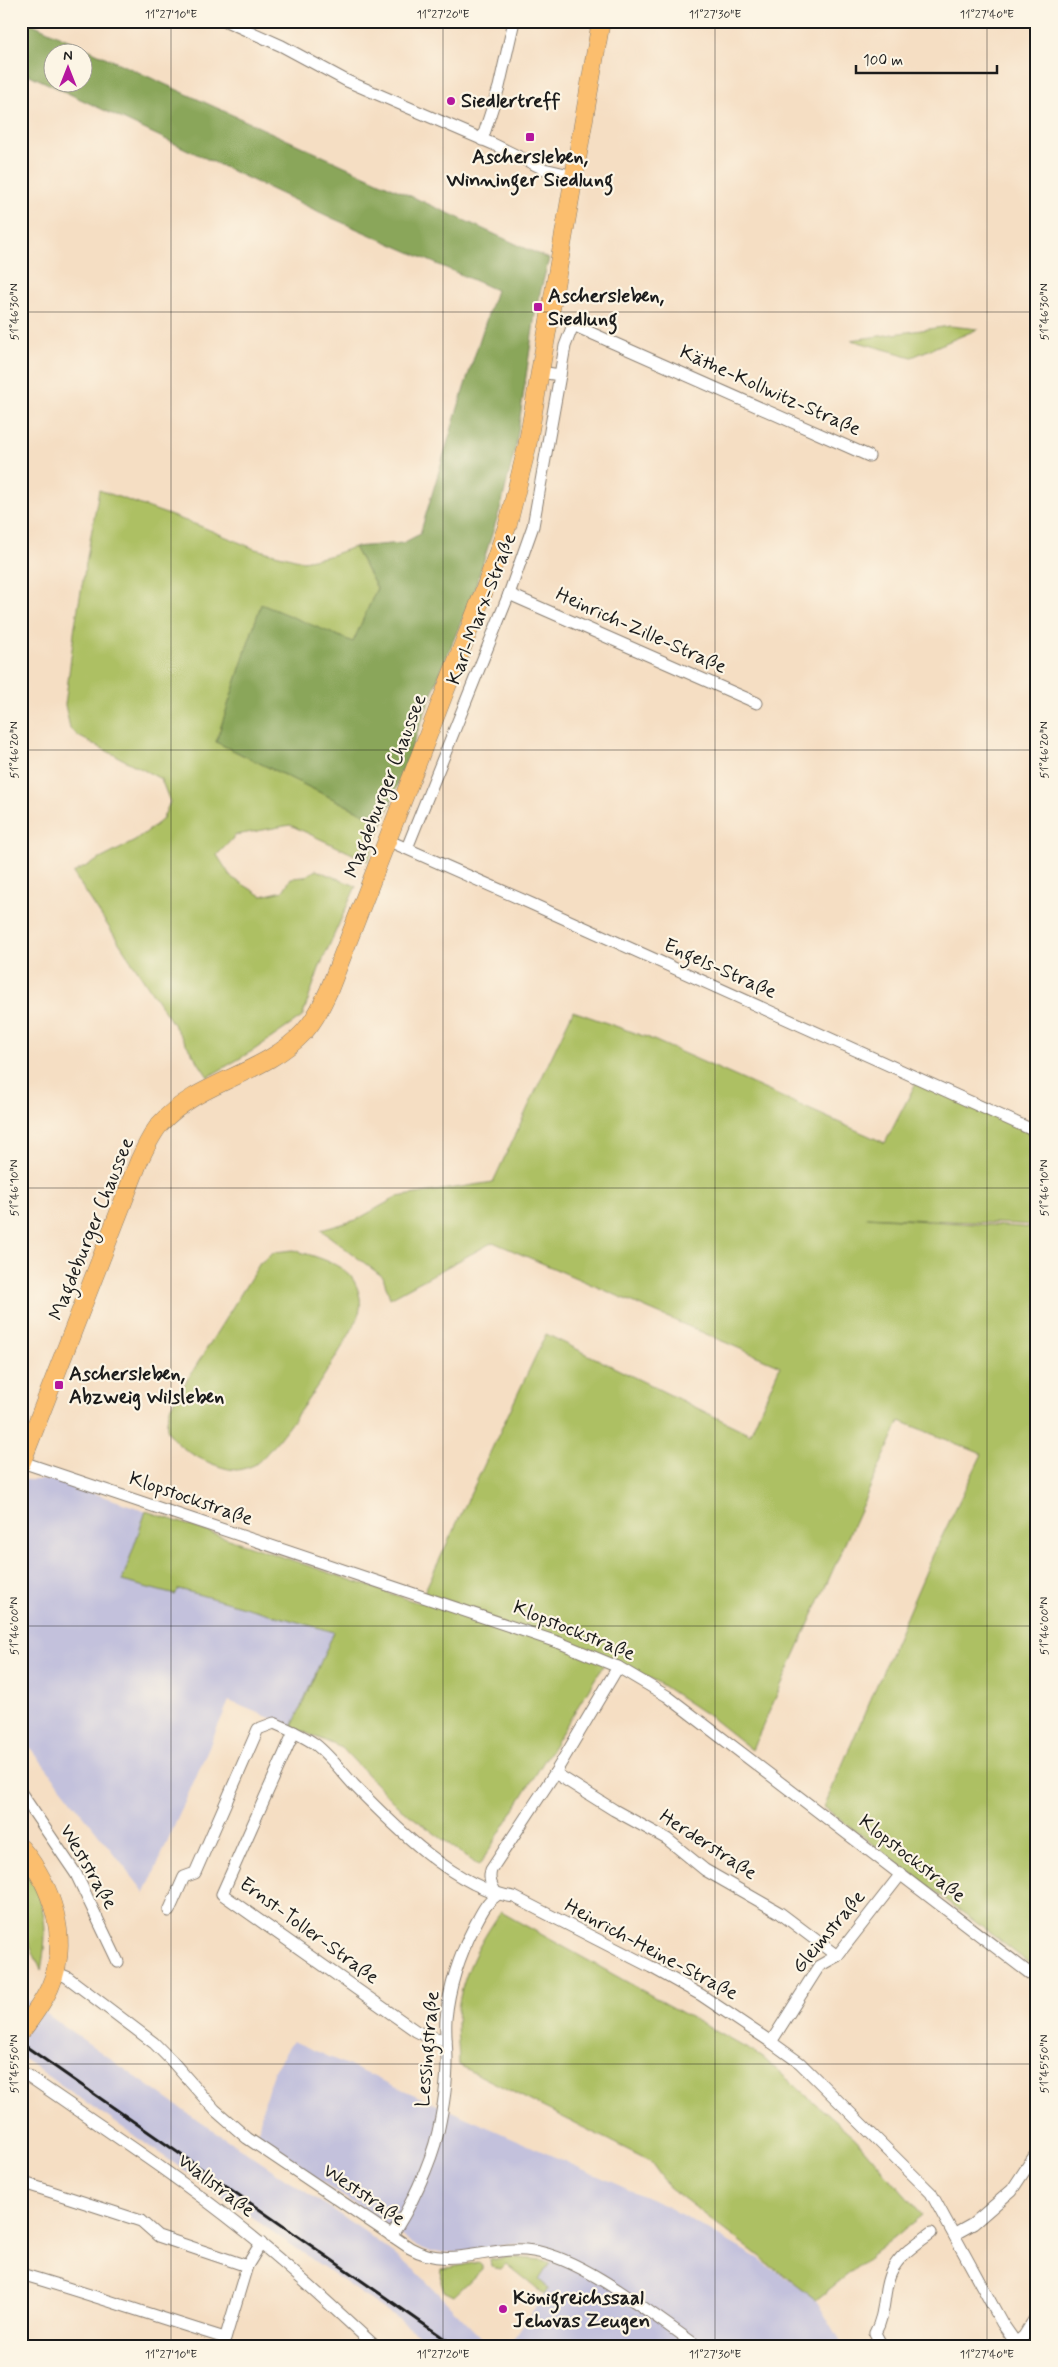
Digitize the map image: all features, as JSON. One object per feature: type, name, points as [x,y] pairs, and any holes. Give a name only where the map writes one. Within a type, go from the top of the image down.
[{"type":"main road","name":"Magdeburger Chaussee","points":[[22,1463],[132,1179],[154,1132],[181,1105],[271,1058],[294,1041],[313,1021],[329,990],[500,550],[522,471],[601,21]]},
{"type":"main road","points":[[21,1848],[40,1873],[53,1903],[58,1941],[55,1972],[50,1987],[21,2032]]},
{"type":"street","points":[[226,21],[282,46],[347,82],[544,169],[574,176]]},
{"type":"street","points":[[482,140],[499,86],[514,21]]},
{"type":"street","name":"Karl-Marx-Straße","points":[[406,848],[509,594],[533,526],[539,501],[565,346],[574,325]]},
{"type":"street","name":"Käthe-Kollwitz-Straße","points":[[574,325],[869,456]]},
{"type":"street","points":[[540,372],[560,375]]},
{"type":"street","name":"Heinrich-Zille-Straße","points":[[509,594],[757,703]]},
{"type":"street","name":"Engels-Straße","points":[[387,840],[1037,1132]]},
{"type":"street","name":"Klopstockstraße","points":[[22,1463],[429,1597],[560,1643],[618,1667],[667,1696],[1037,1978]]},
{"type":"street","points":[[497,1895],[490,1884],[490,1870],[554,1773],[618,1667]]},
{"type":"street","name":"Heinrich-Heine-Straße","points":[[169,1911],[184,1877],[195,1873],[258,1729],[274,1723],[294,1732],[315,1744],[373,1805],[428,1852],[468,1881],[497,1895],[514,1897],[651,1967],[701,1995],[800,2064],[931,2193],[1002,2323],[1017,2345]]},
{"type":"street","name":"Ernst-Toller-Straße","points":[[294,1732],[222,1894],[416,2031],[426,2036],[446,2040]]},
{"type":"street","name":"Herderstraße","points":[[554,1773],[614,1810],[667,1839],[705,1870],[780,1913],[837,1956]]},
{"type":"street","name":"Weststraße","points":[[21,1793],[76,1874],[118,1962]]},
{"type":"street","name":"Gleimstraße","points":[[771,2042],[819,1966],[837,1956],[901,1874]]},
{"type":"street","name":"Lessingstraße","points":[[391,2236],[402,2218],[430,2158],[438,2134],[447,2073],[448,2007],[460,1959],[479,1918],[490,1900],[497,1895]]},
{"type":"street","name":"Weststraße","points":[[55,1972],[72,1980],[154,2044],[171,2060],[215,2110],[247,2138],[391,2236],[421,2254],[439,2259],[457,2259],[510,2250],[532,2251],[557,2257],[583,2269],[697,2346]]},
{"type":"street","name":"Wallstraße","points":[[21,2071],[156,2165],[261,2244],[375,2346]]},
{"type":"street","points":[[955,2234],[972,2224],[1012,2190],[1037,2152]]},
{"type":"street","points":[[21,2182],[141,2221],[158,2236],[247,2266]]},
{"type":"street","points":[[882,2346],[875,2333],[882,2320],[891,2272],[902,2255],[930,2233]]},
{"type":"street","points":[[21,2274],[125,2304],[224,2342],[247,2266],[261,2244]]},
{"type":"street","points":[[1017,2345],[1037,2315]]},
{"type":"shaded area","points":[[24,1480],[56,1480],[146,1511],[122,1581],[174,1595],[179,1589],[335,1632],[292,1727],[229,1701],[145,1893],[21,1736],[21,1488]]},
{"type":"shaded area","points":[[21,1996],[190,2115],[364,2231],[417,2272],[489,2346],[437,2346],[21,2057]]},
{"type":"shaded area","points":[[293,2041],[668,2207],[764,2262],[816,2300],[843,2346],[509,2346],[549,2288],[539,2280],[556,2251],[510,2244],[464,2253],[431,2252],[413,2244],[257,2138],[262,2111],[273,2072]]},
{"type":"green space","points":[[21,21],[26,21],[72,42],[42,42],[42,81],[21,71]]},
{"type":"green space","points":[[92,51],[549,259],[536,308],[516,445],[501,506],[474,591],[440,673],[383,823],[216,742],[261,604],[353,642],[377,588],[354,547],[403,543],[420,534],[496,290],[332,218],[65,92],[92,92]]},
{"type":"green space","points":[[950,326],[978,329],[912,357],[851,340]]},
{"type":"green space","points":[[99,490],[200,526],[255,549],[303,561],[329,556],[354,547],[377,588],[353,643],[261,605],[216,742],[383,823],[368,861],[290,825],[236,835],[217,855],[231,877],[262,896],[283,891],[291,878],[304,877],[316,870],[356,886],[320,966],[302,1017],[254,1050],[208,1077],[73,873],[135,841],[162,820],[170,802],[161,779],[78,736],[70,728],[65,705],[75,625]]},
{"type":"green space","points":[[573,1011],[649,1038],[885,1143],[918,1079],[1037,1132],[1037,1225],[866,1217],[1037,1228],[1037,1969],[824,1807],[933,1555],[982,1454],[900,1421],[752,1750],[713,1719],[659,1683],[611,1658],[603,1666],[479,1866],[396,1805],[342,1748],[292,1727],[334,1632],[179,1589],[175,1595],[122,1581],[146,1511],[419,1603],[546,1334],[750,1434],[780,1366],[493,1242],[390,1298],[383,1277],[321,1230],[356,1220],[397,1197],[493,1182]]},
{"type":"green space","points":[[293,1250],[328,1261],[351,1276],[359,1294],[359,1313],[343,1345],[312,1394],[264,1456],[254,1465],[240,1470],[217,1466],[186,1450],[171,1436],[167,1425],[171,1406],[260,1263],[275,1252]]},
{"type":"green space","points":[[21,1862],[36,1888],[43,1914],[45,1940],[41,1970],[21,1926]]},
{"type":"green space","points":[[501,1912],[762,2057],[855,2138],[922,2215],[816,2300],[669,2187],[650,2161],[459,2065],[457,2022],[461,1992],[477,1950]]},
{"type":"green space","points":[[508,2257],[543,2260],[550,2263],[539,2280],[549,2288],[544,2295],[506,2264],[501,2269],[491,2267],[490,2260]]},
{"type":"green space","points":[[479,2262],[482,2265],[482,2269],[454,2296],[444,2291],[441,2281],[442,2269]]},
{"type":"railway","points":[[21,2043],[455,2346]]},
{"type":"place","name":"Siedlertreff","points":[[451,101]]},
{"type":"place","name":"Aschersleben, Winninger Siedlung","points":[[530,137]]},
{"type":"place","name":"Aschersleben, Siedlung","points":[[538,307]]},
{"type":"place","name":"Aschersleben, Abzweig Wilsleben","points":[[59,1385]]},
{"type":"place","name":"Königreichssaal Jehovas Zeugen","points":[[503,2309]]}]
